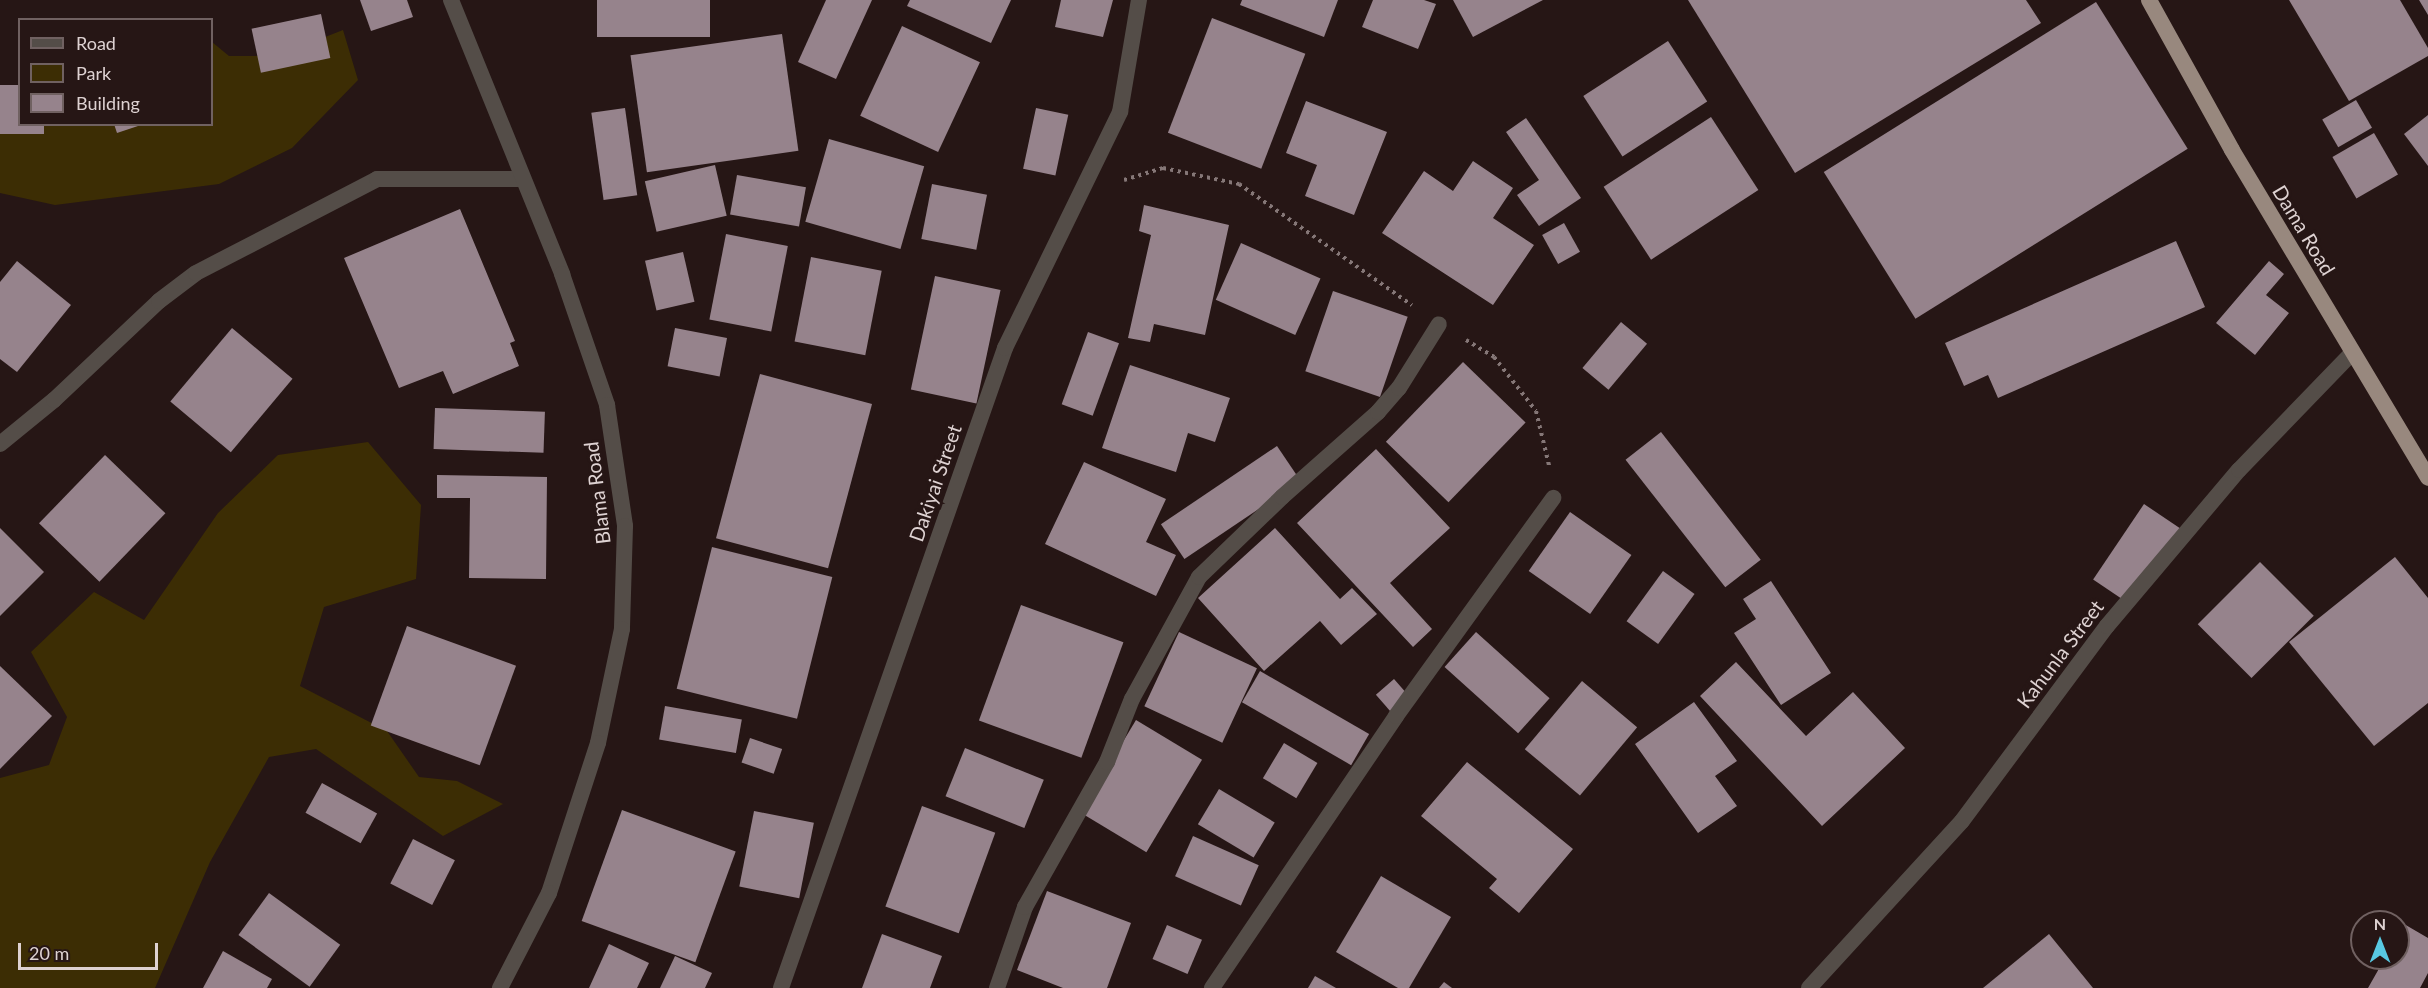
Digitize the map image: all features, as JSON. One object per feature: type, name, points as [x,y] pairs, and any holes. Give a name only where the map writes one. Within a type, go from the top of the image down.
[{"type":"highway","name":"Dama Road","points":[[2149,0],[2232,150],[2428,478]]},
{"type":"street","name":"Blama Road","points":[[451,0],[521,179],[562,274],[607,405],[625,526],[622,629],[598,743],[549,893],[500,988]]},
{"type":"street","name":"Dakiyai Street","points":[[781,988],[1005,348],[1120,112],[1139,0]]},
{"type":"street","points":[[0,444],[54,400],[159,301],[196,273],[377,179],[521,179]]},
{"type":"street","points":[[996,988],[1025,907],[1107,762],[1132,699],[1199,577],[1282,497],[1378,412],[1399,388],[1439,324]]},
{"type":"street","name":"Kahunla Street","points":[[1809,988],[1962,821],[2107,626],[2239,470],[2352,353]]},
{"type":"street","points":[[1212,988],[1389,726],[1553,498]]},
{"type":"path","points":[[1079,193],[1163,168],[1239,184],[1439,324],[1494,357],[1536,411],[1556,489],[1553,498]]},
{"type":"green space","points":[[343,30],[358,80],[292,148],[219,184],[55,205],[0,193],[0,103],[18,122],[18,126],[213,126],[213,43],[229,56],[277,56]]},
{"type":"green space","points":[[368,442],[421,505],[416,579],[324,607],[300,686],[387,731],[419,777],[457,781],[503,804],[443,836],[316,749],[269,757],[210,862],[155,988],[0,988],[0,778],[49,765],[67,717],[31,652],[94,592],[144,620],[218,513],[278,455]]},
{"type":"building","points":[[360,0],[407,0],[413,17],[371,31]]},
{"type":"building","points":[[597,0],[710,0],[710,37],[597,37]]},
{"type":"building","points":[[826,0],[872,0],[836,79],[798,62]]},
{"type":"building","points":[[910,0],[1011,0],[991,43],[907,6]]},
{"type":"building","points":[[1061,0],[1113,0],[1103,37],[1055,27]]},
{"type":"building","points":[[1242,0],[1338,0],[1324,37],[1240,5]]},
{"type":"building","points":[[1373,0],[1424,0],[1436,4],[1418,49],[1362,27]]},
{"type":"building","points":[[1453,0],[1543,0],[1473,37]]},
{"type":"building","points":[[1688,0],[2026,0],[2041,23],[1795,173]]},
{"type":"building","points":[[2289,0],[2400,0],[2428,48],[2428,56],[2349,101]]},
{"type":"building","points":[[2419,0],[2428,0],[2428,15]]},
{"type":"building","points":[[2096,2],[2188,149],[1915,319],[1824,172]]},
{"type":"building","points":[[321,14],[330,58],[261,73],[252,29]]},
{"type":"building","points":[[1212,18],[1305,54],[1261,169],[1168,133]]},
{"type":"building","points":[[902,26],[980,62],[938,152],[860,116]]},
{"type":"building","points":[[782,34],[798,151],[647,172],[630,55]]},
{"type":"building","points":[[1668,41],[1707,101],[1623,156],[1583,96]]},
{"type":"building","points":[[0,85],[18,85],[18,126],[44,126],[44,134],[0,134]]},
{"type":"building","points":[[2356,100],[2372,128],[2338,147],[2322,120]]},
{"type":"building","points":[[1306,101],[1387,132],[1354,215],[1305,196],[1317,165],[1286,153]]},
{"type":"building","points":[[625,108],[637,195],[604,200],[591,113]]},
{"type":"building","points":[[1036,108],[1068,115],[1055,176],[1023,169]]},
{"type":"building","points":[[2428,115],[2428,166],[2404,134]]},
{"type":"building","points":[[1711,117],[1758,190],[1651,260],[1604,187]]},
{"type":"building","points":[[1526,118],[1581,198],[1539,226],[1517,195],[1539,180],[1506,132]]},
{"type":"building","points":[[115,126],[138,126],[117,133]]},
{"type":"building","points":[[2374,133],[2398,175],[2356,199],[2332,157]]},
{"type":"building","points":[[829,139],[924,166],[900,249],[805,222]]},
{"type":"building","points":[[1473,161],[1513,188],[1493,218],[1534,245],[1493,305],[1382,233],[1424,171],[1453,191]]},
{"type":"building","points":[[715,165],[727,216],[657,232],[645,181]]},
{"type":"building","points":[[737,175],[806,187],[799,227],[730,214]]},
{"type":"building","points":[[932,184],[987,195],[976,250],[921,239]]},
{"type":"building","points":[[1144,205],[1229,225],[1205,335],[1154,324],[1150,342],[1128,338],[1151,235],[1139,231]]},
{"type":"building","points":[[460,209],[515,341],[510,343],[519,366],[453,394],[443,371],[399,388],[344,258]]},
{"type":"building","points":[[1564,223],[1580,252],[1558,264],[1542,235]]},
{"type":"building","points":[[726,234],[788,246],[771,331],[709,319]]},
{"type":"building","points":[[2176,241],[2205,307],[1998,398],[1988,375],[1964,386],[1945,343]]},
{"type":"building","points":[[1241,243],[1320,278],[1295,335],[1216,300]]},
{"type":"building","points":[[683,252],[694,302],[656,310],[645,261]]},
{"type":"building","points":[[811,257],[882,271],[865,355],[795,341]]},
{"type":"building","points":[[17,261],[71,305],[17,372],[0,359],[0,282]]},
{"type":"building","points":[[2269,261],[2284,274],[2266,295],[2289,313],[2255,355],[2216,323]]},
{"type":"building","points":[[935,276],[1001,290],[976,403],[911,389]]},
{"type":"building","points":[[1333,291],[1408,317],[1380,397],[1305,371]]},
{"type":"building","points":[[1621,322],[1647,344],[1608,390],[1582,368]]},
{"type":"building","points":[[232,328],[293,379],[231,452],[170,402]]},
{"type":"building","points":[[675,328],[727,338],[720,376],[668,366]]},
{"type":"building","points":[[1088,332],[1119,343],[1093,416],[1062,404]]},
{"type":"building","points":[[1463,362],[1526,422],[1448,502],[1386,442]]},
{"type":"building","points":[[1130,365],[1230,398],[1215,442],[1188,433],[1176,472],[1102,448]]},
{"type":"building","points":[[760,374],[872,404],[828,568],[716,538]]},
{"type":"building","points":[[435,408],[545,412],[544,453],[434,449]]},
{"type":"building","points":[[1661,432],[1761,560],[1725,587],[1626,460]]},
{"type":"building","points":[[1277,446],[1300,481],[1184,559],[1161,524]]},
{"type":"building","points":[[1376,449],[1450,528],[1390,583],[1432,629],[1413,647],[1297,523]]},
{"type":"building","points":[[105,455],[165,513],[99,582],[39,523]]},
{"type":"building","points":[[1084,462],[1166,499],[1146,542],[1176,555],[1156,596],[1045,544]]},
{"type":"building","points":[[437,475],[547,477],[546,579],[469,578],[470,498],[437,498]]},
{"type":"building","points":[[2144,504],[2183,530],[2132,606],[2093,579]]},
{"type":"building","points":[[1570,512],[1631,555],[1590,614],[1529,571]]},
{"type":"building","points":[[0,528],[44,572],[0,616]]},
{"type":"building","points":[[1275,528],[1340,599],[1352,588],[1377,614],[1341,645],[1320,621],[1264,671],[1198,598]]},
{"type":"building","points":[[712,547],[832,577],[797,719],[677,689]]},
{"type":"building","points":[[2395,557],[2428,598],[2428,703],[2374,746],[2289,642]]},
{"type":"building","points":[[2260,562],[2314,616],[2252,678],[2198,624]]},
{"type":"building","points":[[1663,571],[1695,594],[1658,644],[1627,621]]},
{"type":"building","points":[[1771,581],[1831,673],[1781,705],[1734,633],[1756,619],[1743,599]]},
{"type":"building","points":[[1021,605],[1123,642],[1081,758],[979,721]]},
{"type":"building","points":[[407,626],[516,666],[480,765],[371,726]]},
{"type":"building","points":[[1179,632],[1257,668],[1222,743],[1144,706]]},
{"type":"building","points":[[1476,632],[1550,698],[1518,733],[1445,667]]},
{"type":"building","points":[[1736,662],[1806,736],[1853,692],[1905,748],[1822,826],[1700,696]]},
{"type":"building","points":[[0,666],[52,716],[0,769]]},
{"type":"building","points":[[1260,671],[1369,734],[1351,765],[1242,702]]},
{"type":"building","points":[[1394,679],[1409,696],[1391,712],[1376,695]]},
{"type":"building","points":[[1582,681],[1637,727],[1580,795],[1525,749]]},
{"type":"building","points":[[1694,702],[1737,761],[1715,776],[1737,806],[1698,833],[1635,744]]},
{"type":"building","points":[[665,706],[742,720],[736,753],[659,739]]},
{"type":"building","points":[[1136,720],[1202,760],[1146,852],[1080,813]]},
{"type":"building","points":[[750,738],[782,749],[774,774],[742,763]]},
{"type":"building","points":[[1284,743],[1317,763],[1296,798],[1263,778]]},
{"type":"building","points":[[965,748],[1044,780],[1024,828],[946,796]]},
{"type":"building","points":[[1467,762],[1573,849],[1519,913],[1489,888],[1497,879],[1421,816]]},
{"type":"building","points":[[322,783],[377,814],[361,843],[306,813]]},
{"type":"building","points":[[1219,789],[1275,822],[1254,858],[1198,824]]},
{"type":"building","points":[[922,806],[995,833],[959,933],[885,907]]},
{"type":"building","points":[[622,810],[736,851],[695,962],[582,921]]},
{"type":"building","points":[[754,811],[814,823],[799,898],[739,887]]},
{"type":"building","points":[[1193,836],[1259,865],[1241,905],[1175,876]]},
{"type":"building","points":[[413,839],[455,860],[432,905],[390,884]]},
{"type":"building","points":[[1381,876],[1451,917],[1409,988],[1398,988],[1336,952]]},
{"type":"building","points":[[1047,891],[1131,923],[1107,988],[1063,988],[1017,970]]},
{"type":"building","points":[[269,893],[340,945],[310,987],[238,935]]},
{"type":"building","points":[[1167,925],[1202,940],[1188,974],[1153,959]]},
{"type":"building","points":[[2410,928],[2428,938],[2428,973],[2420,988],[2368,988],[2378,970],[2410,970]]},
{"type":"building","points":[[882,934],[942,956],[930,988],[862,988]]},
{"type":"building","points":[[2049,934],[2093,988],[1983,988]]},
{"type":"building","points":[[609,944],[649,963],[637,988],[589,988]]},
{"type":"building","points":[[223,951],[272,979],[267,988],[203,988]]},
{"type":"building","points":[[675,956],[712,973],[705,988],[660,988]]},
{"type":"building","points":[[1315,976],[1336,988],[1308,988]]},
{"type":"building","points":[[1444,982],[1452,988],[1439,988]]}]
